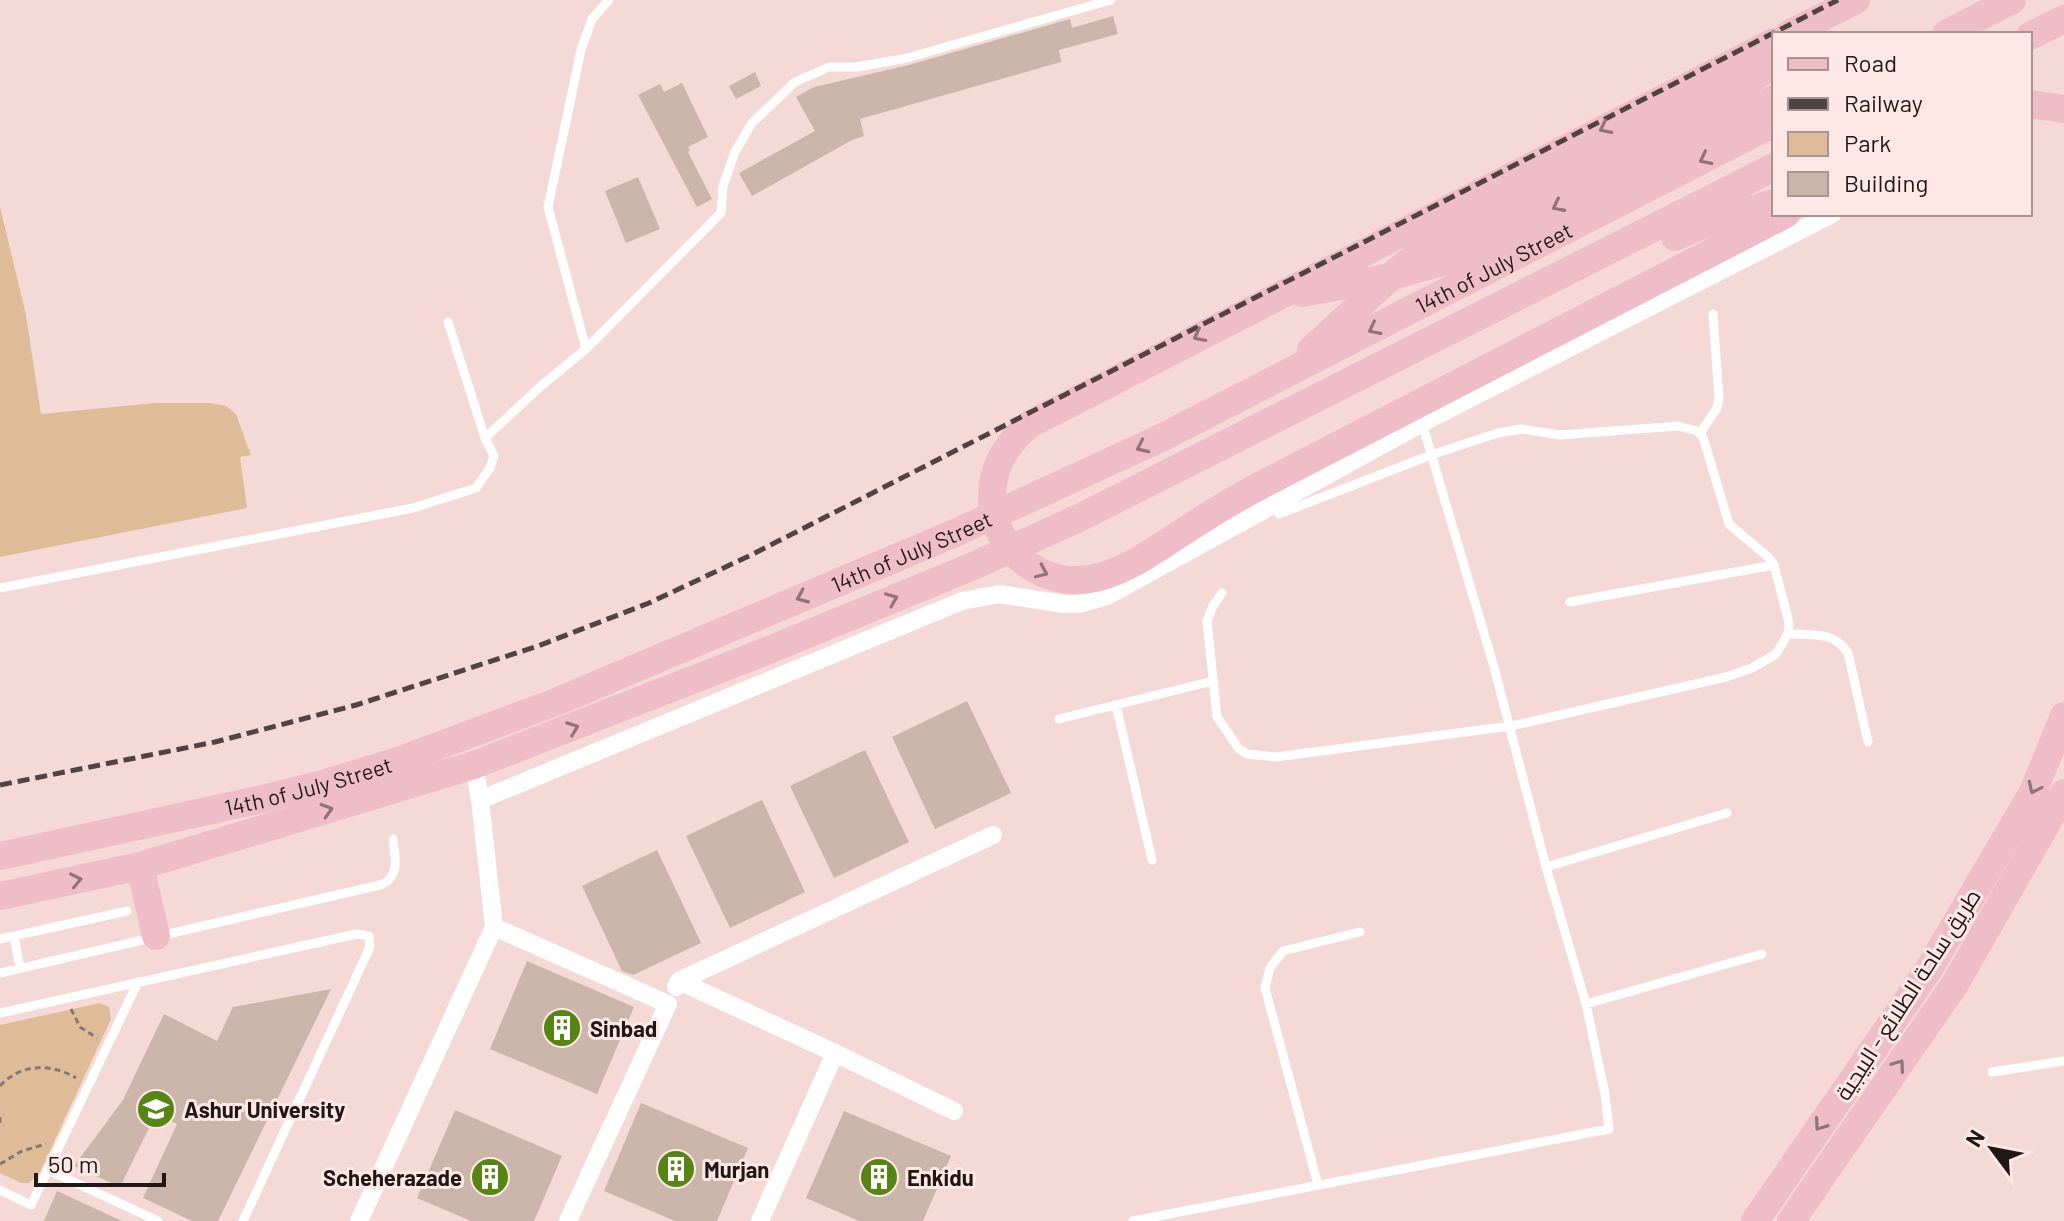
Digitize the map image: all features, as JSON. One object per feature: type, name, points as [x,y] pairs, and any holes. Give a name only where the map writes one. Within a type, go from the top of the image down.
[{"type":"main road","points":[[1950,32],[2012,0]]},
{"type":"main road","points":[[1793,32],[1854,1]]},
{"type":"main road","points":[[1812,32],[1854,1]]},
{"type":"main road","points":[[2032,35],[2064,19]]},
{"type":"main road","points":[[1772,43],[1038,419],[1017,434],[998,462],[992,496],[999,529],[1018,557],[1046,575],[1063,580],[1096,579],[1161,547],[1259,486],[1782,216]]},
{"type":"main road","points":[[1257,390],[1297,362],[1398,270],[1429,247],[1468,224],[1741,86],[1772,65]]},
{"type":"main road","points":[[2032,104],[2064,109]]},
{"type":"main road","points":[[1237,317],[1280,298],[1403,274],[1446,261],[1767,110]]},
{"type":"main road","name":"14th of July Street","points":[[0,856],[271,797],[395,762],[556,702],[955,533],[1148,444],[1257,390],[1767,110]]},
{"type":"main road","name":"14th of July Street","points":[[0,896],[140,866],[474,765],[652,697],[956,573],[1121,498],[1772,168]]},
{"type":"main road","points":[[1161,547],[1270,463],[1718,231],[1772,190]]},
{"type":"main road","points":[[1121,498],[1172,475],[1265,444],[1688,230],[1772,204]]},
{"type":"main road","name":"طريق ساحة الطلائع - البيجية","points":[[1755,1221],[1929,969],[2033,792],[2064,716]]},
{"type":"main road","name":"طريق ساحة الطلائع - البيجية","points":[[1791,1221],[1955,984],[2064,793]]},
{"type":"main road","points":[[140,866],[156,936]]},
{"type":"street","points":[[480,800],[962,601],[999,594],[1079,604],[1107,596],[1422,423],[1828,216]]},
{"type":"street","points":[[359,1221],[494,927],[474,765]]},
{"type":"street","points":[[568,1221],[679,981],[993,835]]},
{"type":"street","points":[[494,927],[668,1004]]},
{"type":"street","points":[[679,981],[954,1111]]},
{"type":"street","points":[[760,1221],[835,1053]]},
{"type":"lane","points":[[586,349],[548,207],[581,50],[592,19],[609,0]]},
{"type":"lane","points":[[485,438],[586,349],[721,213],[723,186],[735,152],[752,123],[795,82],[829,67],[857,67],[907,58],[1111,0]]},
{"type":"lane","points":[[1700,433],[1717,408],[1719,399],[1713,314]]},
{"type":"lane","points":[[0,588],[413,508],[476,488],[494,456],[485,438],[448,322]]},
{"type":"lane","points":[[1133,1221],[1609,1129],[1586,1004],[1546,867],[1511,726],[1422,423]]},
{"type":"lane","points":[[1222,593],[1207,621],[1217,717],[1239,749],[1257,756],[1276,757],[1511,726],[1726,677],[1766,662],[1776,654],[1788,634],[1789,623],[1774,565],[1729,524],[1705,439],[1700,433],[1678,426],[1560,435],[1521,429],[1498,433],[1431,455],[1279,514]]},
{"type":"lane","points":[[1570,602],[1774,565]]},
{"type":"lane","points":[[1788,634],[1830,636],[1842,643],[1848,653],[1868,742]]},
{"type":"lane","points":[[1059,719],[1213,681]]},
{"type":"lane","points":[[1116,705],[1152,860]]},
{"type":"lane","points":[[1546,867],[1727,813]]},
{"type":"lane","points":[[0,973],[388,882],[396,868],[393,839]]},
{"type":"lane","points":[[0,939],[127,911]]},
{"type":"lane","points":[[1318,1185],[1265,988],[1270,968],[1283,951],[1360,932]]},
{"type":"lane","points":[[0,1013],[357,934],[369,936],[371,940],[243,1221]]},
{"type":"lane","points":[[14,936],[20,968]]},
{"type":"lane","points":[[1586,1004],[1762,954]]},
{"type":"lane","points":[[0,1190],[31,1205],[138,982]]},
{"type":"lane","points":[[1992,1072],[2064,1061]]},
{"type":"lane","points":[[48,1170],[158,1221]]},
{"type":"path","points":[[67,998],[80,1027],[109,1043]]},
{"type":"path","points":[[0,1086],[18,1073],[47,1066],[70,1074],[86,1090]]},
{"type":"path","points":[[0,1117],[0,1124]]},
{"type":"path","points":[[0,1164],[29,1148],[62,1142]]},
{"type":"green space","points":[[0,207],[26,315],[41,414],[155,403],[226,406],[236,414],[251,455],[240,457],[247,508],[0,557]]},
{"type":"green space","points":[[100,1003],[109,1007],[111,1019],[40,1172],[29,1183],[21,1183],[0,1173],[0,1025]]},
{"type":"building","points":[[1113,16],[1118,34],[1059,50],[1061,62],[860,119],[864,136],[752,196],[739,173],[815,131],[796,97],[814,87],[909,65],[1070,19],[1072,28]]},
{"type":"building","points":[[755,72],[761,86],[736,99],[729,86]]},
{"type":"building","points":[[682,83],[708,137],[688,147],[712,199],[697,207],[638,95],[660,84],[664,92]]},
{"type":"building","points":[[638,177],[660,229],[626,243],[605,191]]},
{"type":"building","points":[[967,701],[1011,793],[935,829],[892,737]]},
{"type":"building","points":[[865,750],[909,842],[834,878],[790,786]]},
{"type":"building","points":[[762,800],[805,892],[730,928],[686,836]]},
{"type":"building","points":[[657,850],[701,943],[633,975],[622,971],[582,886]]},
{"type":"building","name":"Sinbad","points":[[527,961],[634,1007],[597,1094],[490,1049]]},
{"type":"building","points":[[331,989],[218,1221],[192,1221],[143,1198],[177,1124],[156,1114],[120,1187],[74,1166],[123,1100],[164,1014],[217,1041],[233,1007]]},
{"type":"building","name":"Murjan","points":[[641,1103],[748,1148],[717,1221],[675,1221],[604,1191]]},
{"type":"building","name":"Scheherazade","points":[[455,1110],[562,1156],[534,1221],[471,1221],[417,1198]]},
{"type":"building","name":"Enkidu","points":[[844,1111],[951,1156],[923,1221],[859,1221],[806,1198]]},
{"type":"building","points":[[57,1191],[122,1221],[44,1221]]},
{"type":"railway","points":[[1775,32],[1838,0]]},
{"type":"railway","points":[[0,785],[215,742],[356,705],[538,646],[649,603],[751,555],[1772,34]]},
{"type":"place","name":"Sinbad","points":[[562,1028]]},
{"type":"place","name":"Ashur University","points":[[156,1109]]},
{"type":"place","name":"Murjan","points":[[676,1169]]},
{"type":"place","name":"Scheherazade","points":[[490,1177]]},
{"type":"place","name":"Enkidu","points":[[879,1177]]}]
